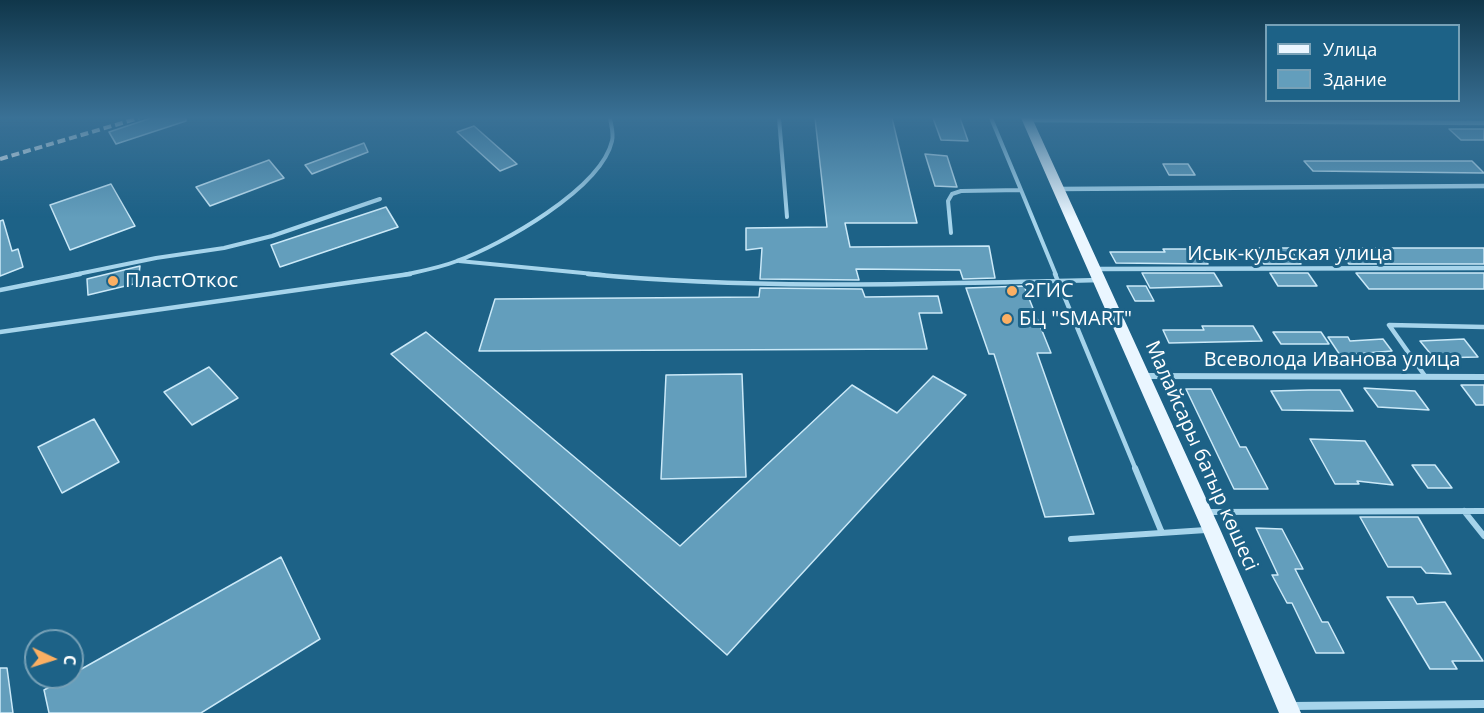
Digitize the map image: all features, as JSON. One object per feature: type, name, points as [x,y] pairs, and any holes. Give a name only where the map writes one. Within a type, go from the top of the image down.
[{"type":"main road","name":"Малайсары батыр көшесі","points":[[1041,151],[1212,529],[1288,710]]},
{"type":"street","points":[[1058,189],[1484,186]]},
{"type":"street","name":"Исык-кульская улица","points":[[1098,275],[1484,268]]},
{"type":"street","name":"Всеволода Иванова улица","points":[[1143,376],[1484,376]]},
{"type":"street","points":[[1288,710],[1484,704]]},
{"type":"lane","points":[[0,332],[395,278],[457,261],[504,238],[561,203],[588,182],[606,161],[609,151]]},
{"type":"lane","points":[[782,151],[788,217]]},
{"type":"lane","points":[[1005,151],[1162,533]]},
{"type":"lane","points":[[951,233],[948,201],[952,194],[961,191],[1021,190]]},
{"type":"lane","points":[[0,290],[156,258],[224,248],[272,236],[380,199]]},
{"type":"lane","points":[[457,261],[645,279],[886,285],[1058,281],[1098,275]]},
{"type":"lane","points":[[1425,376],[1389,325],[1484,327]]},
{"type":"lane","points":[[1464,511],[1484,536]]},
{"type":"lane","points":[[1203,512],[1484,511]]},
{"type":"lane","points":[[1071,539],[1212,529]]},
{"type":"building","points":[[342,151],[368,152],[312,174],[305,165]]},
{"type":"building","points":[[478,151],[503,151],[517,164],[500,171]]},
{"type":"building","points":[[819,151],[900,151],[917,223],[845,223],[850,247],[989,246],[995,278],[963,279],[960,270],[856,269],[859,280],[760,279],[762,248],[746,250],[746,228],[827,227]]},
{"type":"building","points":[[925,154],[947,156],[957,187],[935,186]]},
{"type":"building","points":[[269,160],[284,178],[210,206],[196,187]]},
{"type":"building","points":[[1304,161],[1472,161],[1484,173],[1313,171]]},
{"type":"building","points":[[1163,164],[1188,164],[1195,175],[1169,175]]},
{"type":"building","points":[[111,184],[135,226],[70,250],[50,205]]},
{"type":"building","points":[[386,207],[398,227],[280,267],[271,245]]},
{"type":"building","points":[[3,220],[12,251],[18,249],[23,267],[0,276],[0,221]]},
{"type":"building","points":[[1253,248],[1289,248],[1301,264],[1264,264]]},
{"type":"building","points":[[1336,248],[1484,248],[1484,264],[1349,264]]},
{"type":"building","points":[[1163,249],[1199,249],[1208,264],[1116,263],[1110,252],[1165,252]]},
{"type":"building","name":"ПластОткос","points":[[140,266],[138,283],[88,295],[87,279]]},
{"type":"building","points":[[1142,273],[1214,273],[1222,286],[1150,288]]},
{"type":"building","points":[[1270,273],[1308,273],[1317,286],[1278,286]]},
{"type":"building","points":[[1356,273],[1484,273],[1484,289],[1369,289]]},
{"type":"building","points":[[1024,286],[1051,353],[1037,353],[1094,514],[1045,517],[994,354],[989,354],[966,288]]},
{"type":"building","points":[[1127,286],[1146,286],[1154,301],[1135,301]]},
{"type":"building","points":[[760,288],[862,289],[865,297],[938,296],[942,313],[919,313],[927,349],[479,351],[495,299],[759,297]]},
{"type":"building","points":[[1202,326],[1253,326],[1262,341],[1169,343],[1163,330],[1204,330]]},
{"type":"building","points":[[426,332],[680,546],[852,385],[897,413],[933,376],[966,395],[727,655],[391,354]]},
{"type":"building","points":[[1273,332],[1321,332],[1329,344],[1281,344]]},
{"type":"building","points":[[1328,337],[1348,337],[1350,341],[1383,339],[1392,351],[1340,355]]},
{"type":"building","points":[[1464,339],[1478,357],[1434,358],[1420,341]]},
{"type":"building","points":[[209,367],[238,398],[192,425],[164,392]]},
{"type":"building","points":[[742,374],[746,477],[661,479],[666,375]]},
{"type":"building","points":[[1461,385],[1484,385],[1484,405],[1476,405]]},
{"type":"building","points":[[1364,388],[1415,391],[1429,410],[1378,407]]},
{"type":"building","points":[[1186,389],[1211,389],[1240,447],[1246,447],[1268,489],[1234,489]]},
{"type":"building","points":[[1340,390],[1353,411],[1282,410],[1271,391]]},
{"type":"building","points":[[94,419],[119,462],[62,493],[38,447]]},
{"type":"building","points":[[1310,439],[1365,441],[1393,485],[1357,481],[1359,484],[1335,484]]},
{"type":"building","points":[[1412,465],[1435,465],[1452,488],[1428,488]]},
{"type":"building","points":[[1360,517],[1418,517],[1451,574],[1426,573],[1421,567],[1388,567]]},
{"type":"building","points":[[1256,528],[1282,529],[1303,569],[1295,569],[1322,622],[1328,622],[1344,653],[1316,653],[1292,603],[1287,603],[1272,575],[1278,575]]},
{"type":"building","points":[[281,557],[320,639],[201,713],[49,713],[44,690],[84,689],[84,668]]},
{"type":"building","points":[[1387,597],[1413,597],[1417,604],[1445,602],[1483,661],[1452,661],[1457,669],[1430,669]]},
{"type":"building","points":[[0,668],[7,668],[13,713],[0,713]]},
{"type":"railway","points":[[0,159],[26,151]]},
{"type":"place","name":"ПластОткос","points":[[113,281]]},
{"type":"place","name":"2ГИС","points":[[1012,291]]},
{"type":"place","name":"БЦ \"SMART\"","points":[[1007,319]]}]
